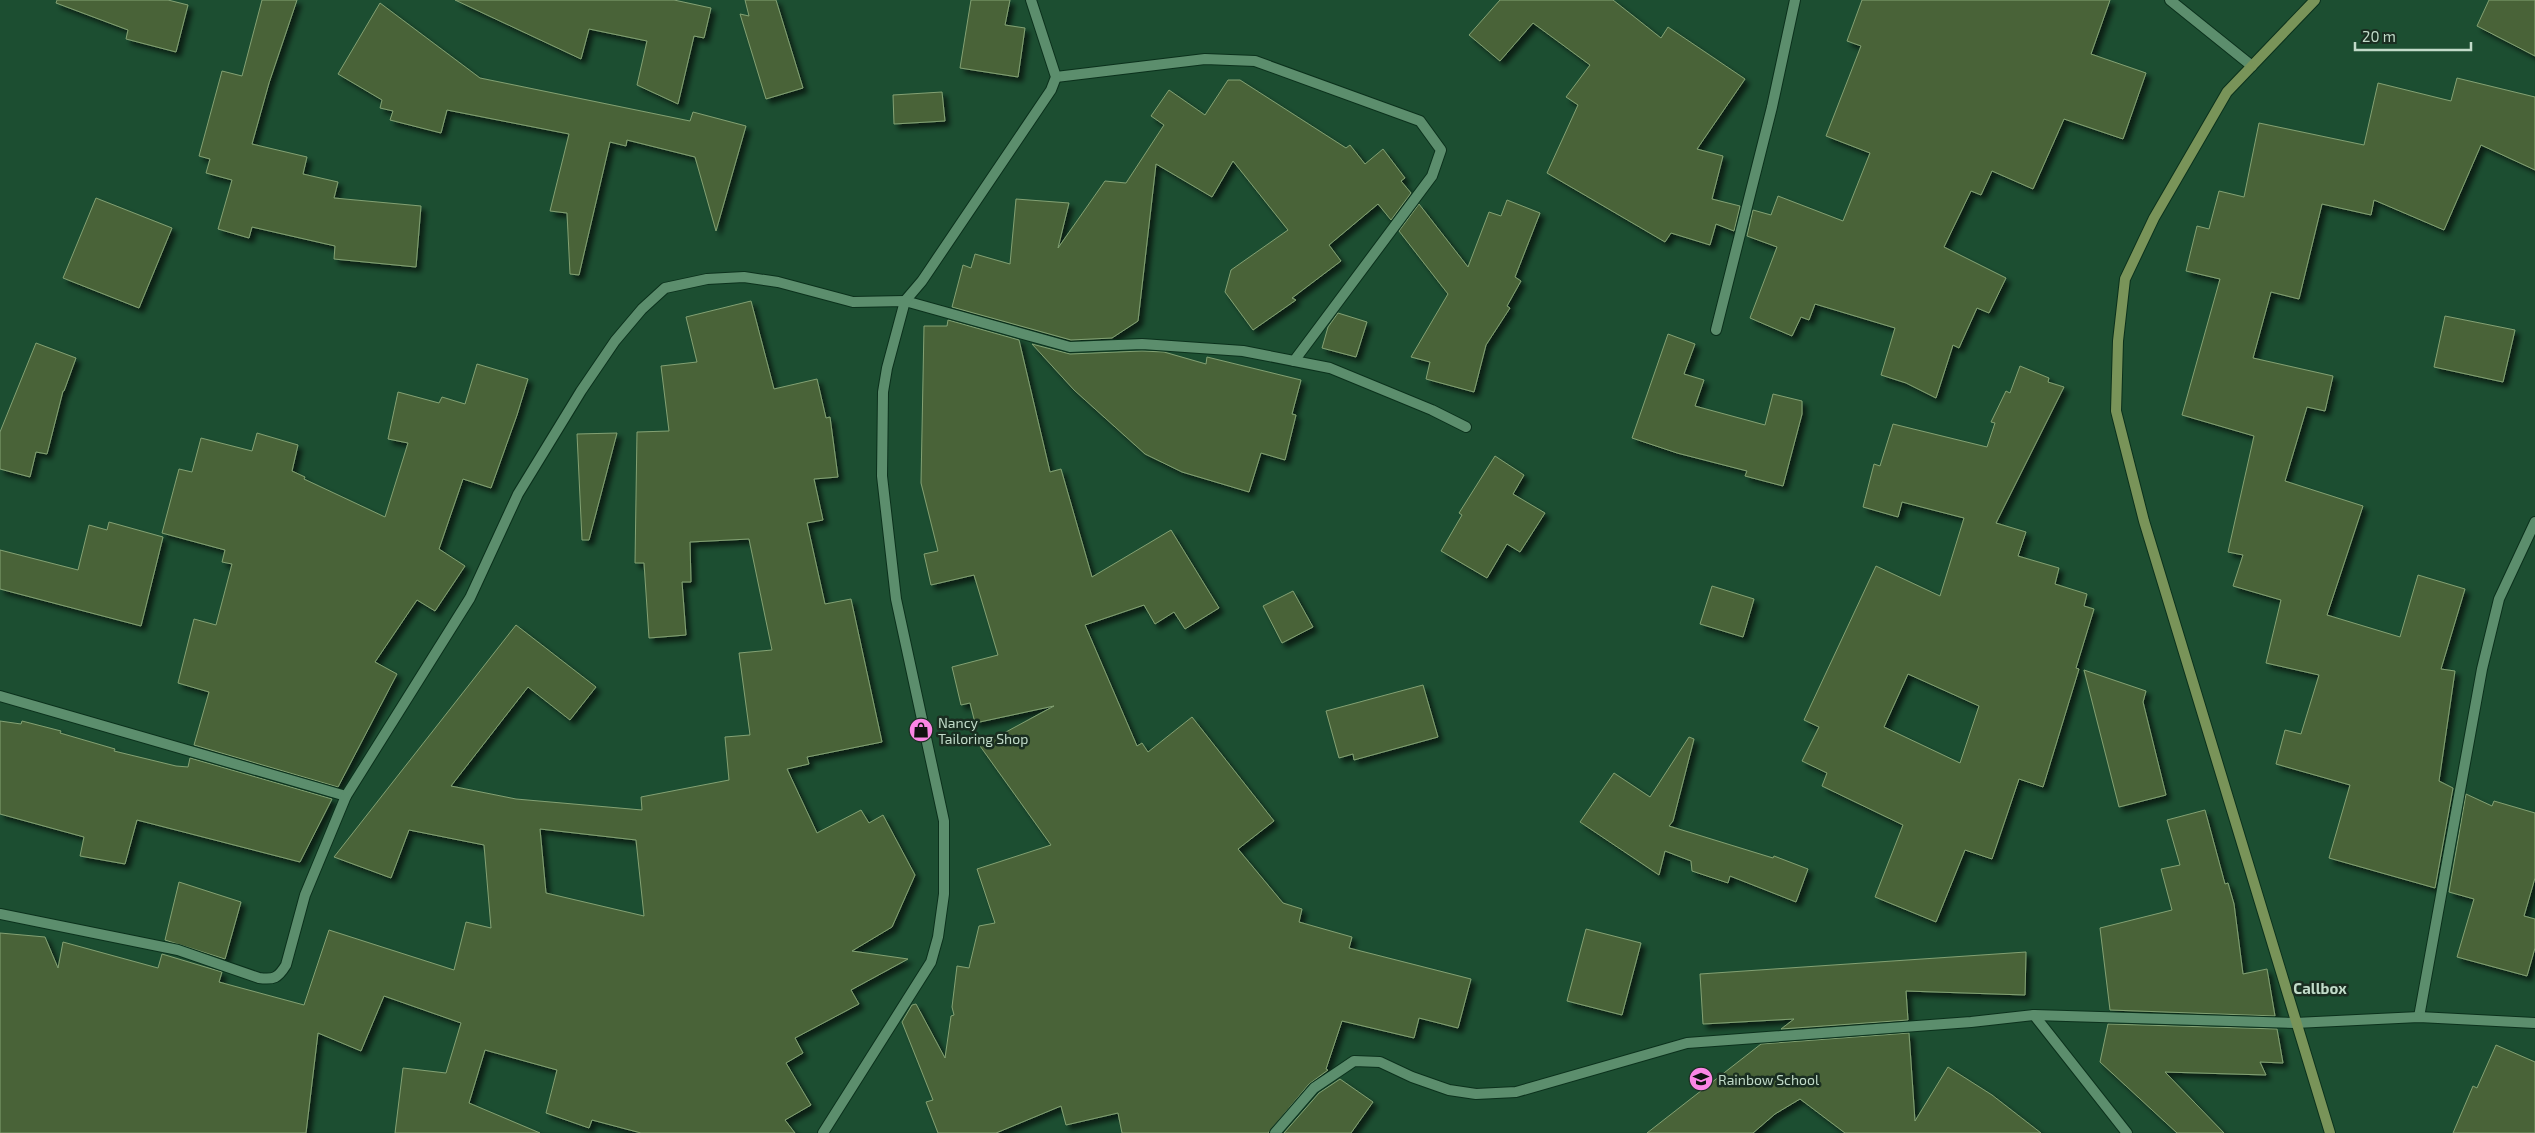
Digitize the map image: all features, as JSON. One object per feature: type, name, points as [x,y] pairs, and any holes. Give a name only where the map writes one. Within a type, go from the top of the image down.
[{"type":"street","points":[[823,1133],[931,962],[938,937],[944,894],[944,821],[896,599],[882,476],[883,392],[887,368],[905,301],[922,281],[1029,124],[1051,90],[1056,77],[1031,0]]},
{"type":"street","points":[[1716,330],[1772,107],[1795,0]]},
{"type":"street","points":[[2170,0],[2252,66]]},
{"type":"street","points":[[2316,0],[2227,92],[2154,218],[2125,279],[2118,341],[2116,411],[2144,521],[2330,1133]]},
{"type":"street","points":[[1056,77],[1205,59],[1255,61],[1420,121],[1441,150],[1432,176],[1294,362]]},
{"type":"street","points":[[0,914],[178,950],[259,978],[272,980],[280,976],[286,966],[306,894],[346,796],[470,598],[518,494],[580,391],[615,341],[642,309],[665,288],[707,279],[744,277],[778,282],[853,302],[905,301],[1070,347],[1142,344],[1215,347],[1330,368],[1432,410],[1466,427]]},
{"type":"street","points":[[2419,1018],[2482,669],[2498,599],[2535,522]]},
{"type":"street","points":[[0,696],[346,796]]},
{"type":"street","points":[[2034,1015],[2127,1133]]},
{"type":"street","points":[[1275,1133],[1314,1088],[1354,1061],[1380,1062],[1412,1077],[1449,1090],[1495,1095],[1516,1092],[1687,1043],[1971,1022],[2034,1015],[2296,1023],[2419,1018],[2535,1023]]},
{"type":"building","points":[[57,0],[168,0],[188,5],[176,52],[126,39],[128,30],[56,3]]},
{"type":"building","points":[[262,0],[297,0],[269,83],[252,144],[307,157],[303,174],[338,182],[334,198],[421,206],[416,267],[334,259],[335,246],[252,227],[249,238],[218,229],[232,180],[206,173],[210,159],[199,156],[222,71],[242,76]]},
{"type":"building","points":[[455,0],[674,0],[711,8],[704,38],[694,36],[678,104],[637,85],[647,41],[589,29],[581,59]]},
{"type":"building","points":[[745,0],[776,0],[803,88],[766,99],[740,14],[749,16]]},
{"type":"building","points":[[971,0],[1010,0],[1005,25],[1025,28],[1018,77],[960,68]]},
{"type":"building","points":[[1500,0],[1613,0],[1661,38],[1668,27],[1745,79],[1697,149],[1723,156],[1712,199],[1740,206],[1734,231],[1716,224],[1710,245],[1671,233],[1665,242],[1547,173],[1578,105],[1566,97],[1590,65],[1533,23],[1500,61],[1469,35]]},
{"type":"building","points":[[1862,0],[2110,0],[2091,54],[2146,73],[2123,139],[2064,119],[2033,189],[1992,171],[1981,195],[1971,191],[1944,247],[2006,278],[1989,313],[1977,308],[1959,348],[1953,345],[1936,398],[1906,383],[1881,375],[1895,328],[1815,304],[1809,320],[1801,317],[1792,336],[1750,318],[1777,247],[1747,236],[1753,210],[1771,215],[1778,196],[1843,221],[1870,153],[1826,136],[1861,46],[1847,41]]},
{"type":"building","points":[[2489,0],[2535,0],[2535,56],[2477,26]]},
{"type":"building","points":[[380,3],[480,78],[690,121],[693,112],[746,126],[716,231],[695,157],[627,140],[626,146],[610,142],[579,275],[570,274],[567,213],[550,211],[569,134],[447,110],[441,133],[390,120],[393,111],[380,108],[382,100],[338,74]]},
{"type":"building","points":[[2457,78],[2535,97],[2535,170],[2481,145],[2444,230],[2374,200],[2371,215],[2322,204],[2299,299],[2271,292],[2253,358],[2333,376],[2325,411],[2307,407],[2285,481],[2363,506],[2327,615],[2400,637],[2418,575],[2465,589],[2441,669],[2455,671],[2439,781],[2453,788],[2435,888],[2329,858],[2350,785],[2276,764],[2285,730],[2301,734],[2319,675],[2266,663],[2281,600],[2233,586],[2243,555],[2228,552],[2254,436],[2182,415],[2220,279],[2186,271],[2197,226],[2209,229],[2219,191],[2244,197],[2259,123],[2364,145],[2378,83],[2451,101]]},
{"type":"building","points":[[1228,80],[1240,80],[1346,148],[1350,145],[1365,164],[1383,149],[1405,178],[1401,181],[1411,193],[1391,220],[1378,204],[1329,245],[1341,261],[1292,298],[1296,300],[1253,330],[1225,292],[1231,270],[1288,230],[1233,161],[1212,197],[1156,164],[1138,321],[1112,338],[1071,340],[952,307],[963,265],[971,268],[975,254],[1010,264],[1016,199],[1069,203],[1058,248],[1105,181],[1126,183],[1164,125],[1151,116],[1169,90],[1205,115]]},
{"type":"building","points":[[942,92],[945,121],[894,124],[893,95]]},
{"type":"building","points":[[96,198],[172,228],[139,308],[63,278]]},
{"type":"building","points":[[1507,200],[1540,213],[1515,277],[1521,281],[1507,306],[1510,308],[1486,345],[1474,392],[1426,379],[1430,362],[1411,357],[1448,294],[1399,231],[1419,204],[1468,267],[1489,212],[1501,216]]},
{"type":"building","points":[[751,301],[774,389],[817,379],[826,418],[830,417],[838,477],[814,479],[823,520],[807,523],[825,604],[851,599],[882,742],[807,757],[809,764],[787,769],[817,833],[861,810],[869,823],[883,815],[915,875],[892,927],[852,951],[908,959],[851,990],[859,1004],[795,1038],[803,1053],[786,1063],[811,1105],[785,1120],[795,1133],[641,1133],[592,1120],[589,1128],[546,1113],[557,1070],[485,1050],[469,1103],[540,1133],[395,1133],[403,1068],[446,1073],[461,1023],[384,996],[361,1051],[318,1033],[306,1133],[0,1133],[0,933],[45,937],[58,968],[63,942],[158,968],[162,954],[222,972],[219,982],[304,1005],[329,930],[454,970],[466,922],[491,928],[484,845],[409,830],[391,878],[334,857],[516,625],[596,687],[570,720],[528,687],[451,786],[516,799],[642,810],[641,797],[729,780],[725,737],[750,735],[739,653],[772,650],[749,539],[690,542],[691,582],[682,582],[686,635],[649,638],[644,563],[635,563],[637,432],[669,431],[661,366],[697,362],[686,317]],"holes":[[[540,829],[636,840],[644,916],[546,893]]]},
{"type":"building","points":[[1338,313],[1367,322],[1356,357],[1322,348],[1328,327]]},
{"type":"building","points":[[2445,316],[2515,330],[2503,382],[2434,367]]},
{"type":"building","points":[[948,320],[1019,340],[1050,472],[1061,469],[1092,577],[1171,530],[1219,608],[1185,629],[1174,612],[1155,624],[1144,605],[1085,625],[1137,746],[1142,743],[1148,752],[1192,717],[1274,821],[1238,849],[1283,903],[1302,909],[1299,922],[1352,937],[1349,948],[1471,979],[1458,1028],[1419,1018],[1414,1038],[1342,1021],[1326,1069],[1328,1070],[1309,1084],[1268,1133],[1122,1133],[1118,1113],[1066,1125],[1061,1106],[996,1133],[938,1133],[926,1102],[933,1100],[902,1022],[912,1005],[916,1004],[945,1058],[951,1016],[954,1015],[952,1007],[957,966],[969,968],[979,926],[995,923],[977,869],[1051,845],[980,746],[1054,706],[975,723],[970,703],[961,705],[952,667],[998,655],[974,575],[931,585],[924,554],[938,551],[921,483],[924,326],[947,326]]},
{"type":"building","points":[[1668,334],[1695,344],[1684,374],[1704,380],[1695,406],[1765,425],[1773,394],[1802,401],[1802,414],[1783,486],[1745,476],[1747,471],[1677,453],[1632,438]]},
{"type":"building","points":[[36,343],[76,358],[63,391],[47,454],[36,452],[30,477],[0,469],[0,432]]},
{"type":"building","points":[[1032,344],[1070,354],[1164,352],[1206,364],[1207,357],[1301,380],[1292,414],[1296,415],[1285,460],[1261,453],[1249,492],[1182,472],[1145,454],[1074,390]]},
{"type":"building","points":[[477,364],[528,379],[517,415],[491,488],[463,479],[439,549],[465,566],[435,611],[417,600],[375,662],[397,674],[338,787],[194,745],[209,692],[178,683],[194,619],[216,625],[232,564],[222,562],[225,550],[162,533],[179,469],[192,472],[201,438],[252,451],[257,433],[298,445],[292,471],[305,477],[304,479],[385,517],[408,443],[388,439],[398,392],[439,403],[442,397],[465,404]]},
{"type":"building","points":[[2020,366],[2049,378],[2048,382],[2064,387],[1996,523],[2026,532],[2018,556],[2059,568],[2055,584],[2087,594],[2084,606],[2094,609],[2076,668],[2079,669],[2043,787],[2019,779],[1992,859],[1965,850],[1936,922],[1875,897],[1903,825],[1822,786],[1827,773],[1802,761],[1819,727],[1804,720],[1876,566],[1940,596],[1964,518],[1902,502],[1898,517],[1863,507],[1874,464],[1880,466],[1893,424],[1987,447],[1995,423],[1991,422],[2006,391],[2010,393]],"holes":[[[1908,674],[1979,706],[1960,763],[1884,727]]]},
{"type":"building","points":[[617,433],[589,540],[582,540],[577,434]]},
{"type":"building","points":[[1495,456],[1524,475],[1513,494],[1545,513],[1520,552],[1507,544],[1487,578],[1441,551],[1462,515],[1459,513]]},
{"type":"building","points":[[109,522],[163,537],[141,626],[0,589],[0,550],[78,570],[89,525],[107,530]]},
{"type":"building","points":[[1712,586],[1754,599],[1743,637],[1700,624]]},
{"type":"building","points":[[1293,591],[1313,627],[1282,643],[1263,606]]},
{"type":"building","points":[[2084,670],[2146,691],[2143,702],[2166,795],[2119,807]]},
{"type":"building","points":[[1423,685],[1438,737],[1354,760],[1353,754],[1339,758],[1326,711]]},
{"type":"building","points":[[0,721],[21,724],[22,721],[61,731],[60,733],[115,749],[114,751],[176,766],[188,767],[190,758],[332,799],[300,862],[137,820],[125,864],[80,856],[84,837],[0,814]]},
{"type":"building","points":[[1689,737],[1694,739],[1673,821],[1669,826],[1773,858],[1774,856],[1808,869],[1796,902],[1730,876],[1728,883],[1692,871],[1691,861],[1665,851],[1659,875],[1580,822],[1614,773],[1650,797]]},
{"type":"building","points":[[2466,794],[2492,806],[2494,801],[2535,813],[2535,878],[2524,916],[2535,919],[2535,948],[2527,976],[2457,957],[2474,899],[2449,892]]},
{"type":"building","points":[[2205,810],[2225,884],[2228,883],[2234,904],[2243,974],[2267,969],[2275,1016],[2110,1010],[2100,928],[2172,910],[2161,869],[2180,865],[2167,820]]},
{"type":"building","points":[[179,882],[241,902],[225,959],[165,940]]},
{"type":"building","points":[[1586,929],[1641,943],[1622,1015],[1567,1001]]},
{"type":"building","points":[[2026,952],[2025,995],[1906,991],[1908,1020],[1781,1029],[1794,1019],[1703,1024],[1700,974]]},
{"type":"building","points":[[2108,1024],[2277,1029],[2283,1063],[2260,1062],[2266,1075],[2165,1072],[2224,1133],[2177,1133],[2100,1062]]},
{"type":"building","points":[[1909,1033],[1915,1121],[1948,1067],[1992,1095],[2041,1133],[1845,1133],[1800,1099],[1775,1114],[1753,1133],[1647,1133],[1761,1044]]},
{"type":"building","points":[[2496,1045],[2535,1062],[2535,1133],[2453,1133],[2473,1086],[2477,1088]]},
{"type":"building","points":[[1340,1079],[1373,1102],[1351,1133],[1284,1133],[1319,1093]]},
{"type":"place","name":"Nancy Tailoring Shop","points":[[921,730]]},
{"type":"place","name":"Rainbow School","points":[[1701,1079]]},
{"type":"district","name":"Callbox","points":[[2320,988]]}]
